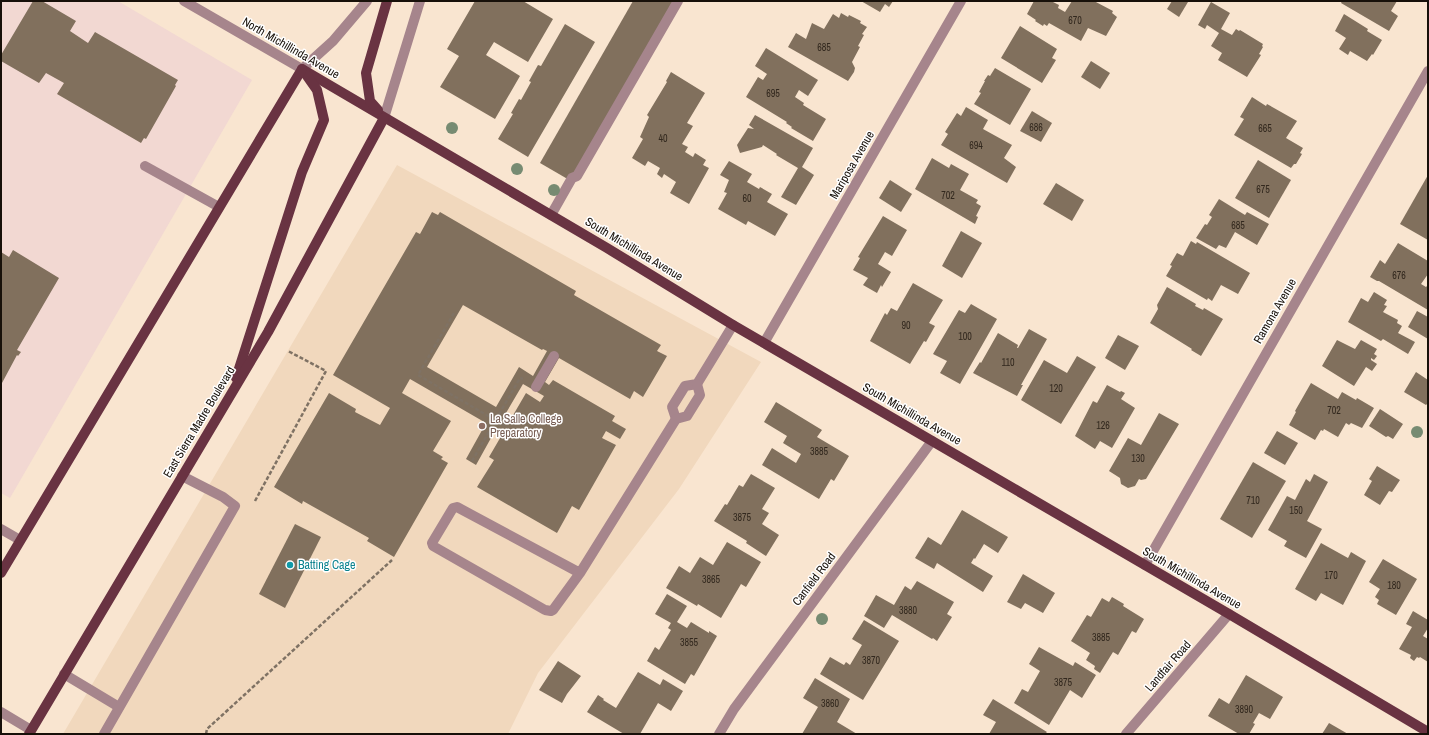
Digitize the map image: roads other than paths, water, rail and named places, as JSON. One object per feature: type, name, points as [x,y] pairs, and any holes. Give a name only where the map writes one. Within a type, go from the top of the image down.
[{"type":"main road","points":[[384,118],[370,101],[366,73],[387,1]]},
{"type":"main road","name":"North Michillinda Avenue","points":[[302,68],[384,118]]},
{"type":"main road","points":[[1,573],[302,68],[317,90],[324,120],[302,172],[230,395]]},
{"type":"main road","name":"South Michillinda Avenue","points":[[384,118],[551,215],[733,325],[1229,614],[1428,732]]},
{"type":"main road","name":"East Sierra Madre Boulevard","points":[[30,732],[268,332],[384,118]]},
{"type":"street","name":"North Michillinda Avenue","points":[[184,1],[302,68]]},
{"type":"street","points":[[384,118],[420,1]]},
{"type":"street","points":[[551,215],[572,178],[577,176],[678,1]]},
{"type":"street","name":"Mariposa Avenue","points":[[764,343],[962,1]]},
{"type":"street","points":[[302,68],[333,41],[366,2]]},
{"type":"street","name":"Ramona Avenue","points":[[1145,565],[1428,70]]},
{"type":"street","points":[[145,166],[219,207]]},
{"type":"street","points":[[580,573],[457,506],[453,508],[432,543],[433,546],[548,611],[553,610],[580,573],[676,419],[687,416],[700,395],[697,384],[733,325]]},
{"type":"street","points":[[536,387],[554,356]]},
{"type":"street","points":[[676,419],[672,407],[678,397],[685,386],[697,384]]},
{"type":"street","name":"Canfield Road","points":[[719,734],[734,709],[932,441]]},
{"type":"street","points":[[104,734],[235,506],[223,497],[182,476]]},
{"type":"street","points":[[1,529],[20,540]]},
{"type":"street","name":"Landfair Road","points":[[1126,734],[1229,614]]},
{"type":"street","points":[[64,674],[119,707]]},
{"type":"street","points":[[1,712],[30,732]]},
{"type":"place","name":"La Salle College Preparatory","points":[[482,426]]},
{"type":"place","name":"Batting Cage","points":[[290,565]]}]
